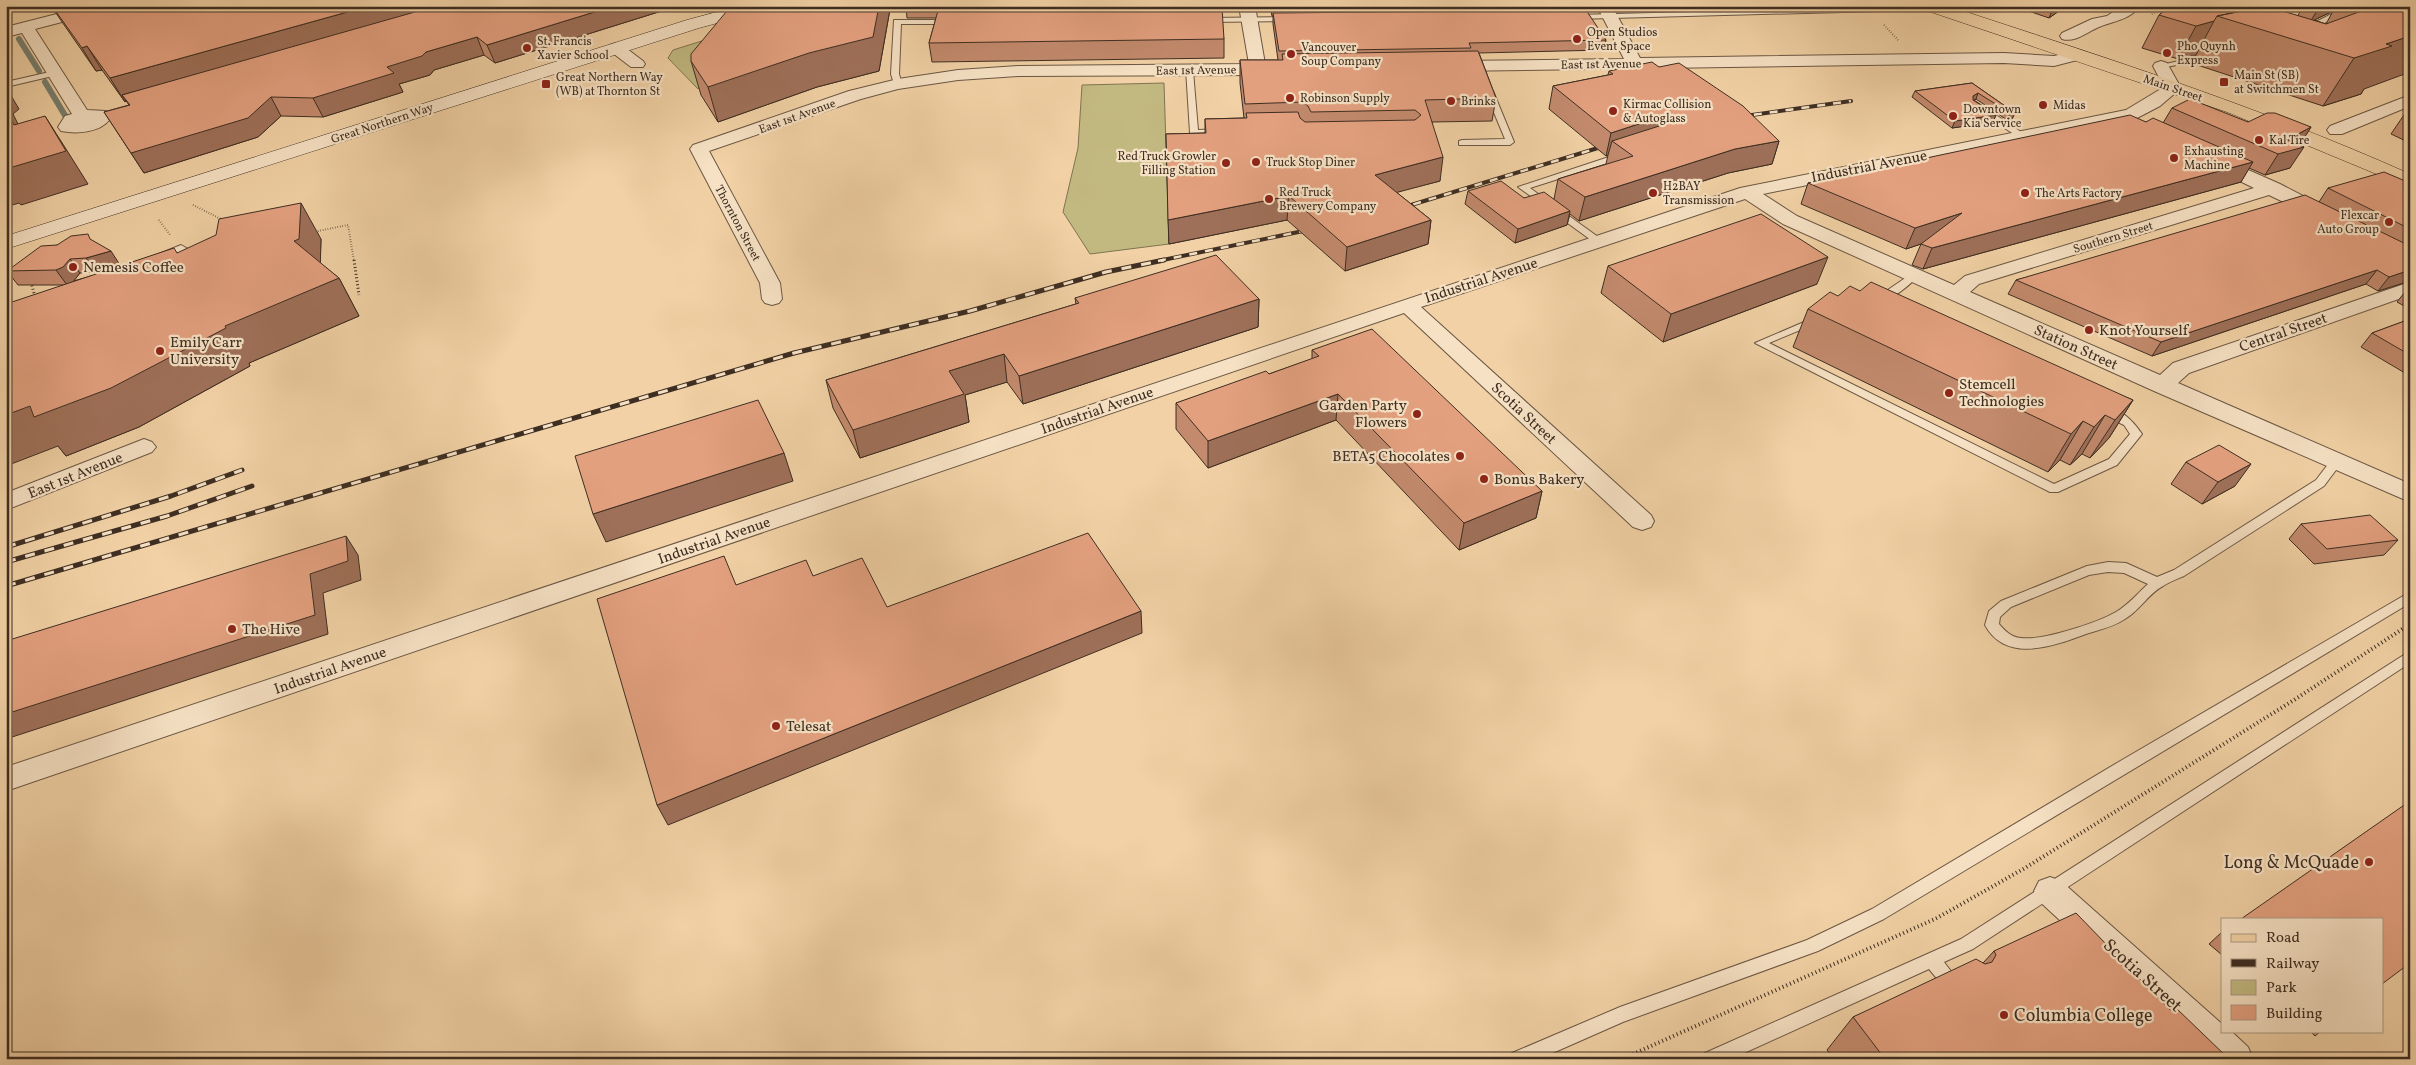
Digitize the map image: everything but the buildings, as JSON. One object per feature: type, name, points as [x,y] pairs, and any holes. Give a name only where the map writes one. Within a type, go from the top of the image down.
[{"type":"main road","name":"Great Northern Way","points":[[6,243],[616,48],[759,6]]},
{"type":"main road","name":"Main Street","points":[[1931,6],[2046,44],[2083,49],[2161,66],[2268,102]]},
{"type":"main road","name":"Main Street","points":[[1976,6],[2068,36],[2083,49],[2173,88],[2318,140],[2410,182]]},
{"type":"main road","points":[[2318,122],[2410,163]]},
{"type":"street","points":[[6,32],[108,6]]},
{"type":"street","name":"East 1st Avenue","points":[[2068,36],[2097,22],[2110,20],[2133,6]]},
{"type":"street","points":[[1607,11],[1634,63]]},
{"type":"street","points":[[1249,13],[1258,70]]},
{"type":"street","name":"East 1st Avenue","points":[[1430,66],[1483,75],[1634,63],[2004,58],[2054,61],[2083,49],[2109,26],[2110,20]]},
{"type":"street","points":[[26,27],[81,115]]},
{"type":"street","name":"East 1st Avenue","points":[[2004,58],[2022,55],[2046,44]]},
{"type":"street","points":[[616,48],[637,64]]},
{"type":"street","points":[[2161,66],[2173,88]]},
{"type":"street","name":"East 1st Avenue","points":[[699,149],[855,95],[898,84],[958,75],[1018,71],[1287,69]]},
{"type":"street","name":"Industrial Avenue","points":[[6,779],[1406,305],[1747,192],[2117,118],[2143,109],[2173,88]]},
{"type":"street","points":[[2336,130],[2410,100]]},
{"type":"street","points":[[47,132],[67,127],[73,129],[90,126],[110,114],[81,115],[70,120],[67,127]]},
{"type":"street","points":[[2117,118],[2138,129]]},
{"type":"street","name":"Thornton Street","points":[[699,149],[770,283],[772,299]]},
{"type":"street","points":[[2198,155],[2273,188],[2339,222]]},
{"type":"street","name":"Southern Street","points":[[1956,293],[1972,280],[2273,188]]},
{"type":"street","name":"Station Street","points":[[1747,192],[1790,220],[2410,494]]},
{"type":"street","points":[[137,268],[181,249]]},
{"type":"street","name":"Central Street","points":[[2162,386],[2182,368],[2410,288]]},
{"type":"street","name":"Scotia Street","points":[[1406,305],[1642,521]]},
{"type":"street","name":"East 1st Avenue","points":[[6,502],[144,447]]},
{"type":"street","name":"Scotia Street","points":[[2050,891],[2236,1059]]},
{"type":"lane","points":[[1570,17],[1607,11],[1871,10],[1925,6]]},
{"type":"lane","points":[[2301,31],[2353,6]]},
{"type":"lane","points":[[1200,20],[1249,13],[1298,19]]},
{"type":"lane","points":[[898,84],[895,74],[897,22],[956,22]]},
{"type":"lane","points":[[2161,66],[2214,55]]},
{"type":"lane","points":[[1189,71],[1194,133],[1234,132]]},
{"type":"lane","points":[[6,85],[54,72]]},
{"type":"lane","points":[[1462,143],[1510,142],[1483,75]]},
{"type":"lane","points":[[1975,104],[2023,136]]},
{"type":"lane","points":[[1598,242],[1523,187],[1636,151]]},
{"type":"lane","points":[[1882,309],[1873,305],[1897,289],[1914,274]]},
{"type":"lane","points":[[1826,316],[1760,343],[2054,489],[2113,462],[2136,434],[2128,422],[2096,406]]},
{"type":"lane","points":[[2157,583],[2126,568],[2108,567],[2087,571],[2006,604],[1994,615],[1992,625],[1996,632],[2013,642],[2023,645],[2053,640],[2117,618],[2157,583],[2179,573],[2320,483],[2336,462]]},
{"type":"lane","points":[[1518,1059],[1620,1015],[1812,946],[1878,914],[2410,597]]},
{"type":"lane","points":[[1711,1059],[1967,944],[2410,656]]},
{"type":"lane","points":[[1931,960],[1956,989]]},
{"type":"path","points":[[1871,10],[1901,44]]},
{"type":"path","points":[[190,204],[226,222]]},
{"type":"path","points":[[159,220],[181,249]]},
{"type":"path","points":[[304,234],[348,225],[359,295]]},
{"type":"path","points":[[31,282],[34,297],[40,300]]},
{"type":"path","points":[[1622,1059],[1937,918],[2024,868],[2294,700],[2410,624]]},
{"type":"green space","points":[[737,30],[698,89],[668,58],[673,50]]},
{"type":"green space","points":[[1164,83],[1169,244],[1090,254],[1063,212],[1078,148],[1082,85]]},
{"type":"waterway","points":[[6,15],[9,22]]},
{"type":"waterway","points":[[19,39],[39,71]]},
{"type":"waterway","points":[[45,82],[66,117]]},
{"type":"railway","points":[[1738,117],[1851,101]]},
{"type":"railway","points":[[1398,209],[1611,144]]},
{"type":"railway","points":[[1158,261],[1313,229]]},
{"type":"railway","points":[[6,586],[794,353],[970,311],[1106,272],[1164,260]]},
{"type":"railway","points":[[6,547],[171,496],[242,470]]},
{"type":"railway","points":[[6,562],[167,516],[252,486]]},
{"type":"place","name":"Open Studios Event Space","points":[[1577,39]]},
{"type":"place","name":"St. Francis Xavier School","points":[[527,48]]},
{"type":"place","name":"Pho Quynh Express","points":[[2167,53]]},
{"type":"place","name":"Vancouver Soup Company","points":[[1291,54]]},
{"type":"place","name":"Main St (SB) at Switchmen St","points":[[2224,82]]},
{"type":"place","name":"Great Northern Way (WB) at Thornton St","points":[[546,84]]},
{"type":"place","name":"Robinson Supply","points":[[1290,98]]},
{"type":"place","name":"Brinks","points":[[1451,101]]},
{"type":"place","name":"Midas","points":[[2043,105]]},
{"type":"place","name":"Kirmac Collision & Autoglass","points":[[1613,111]]},
{"type":"place","name":"Downtown Kia Service","points":[[1953,116]]},
{"type":"place","name":"Kal Tire","points":[[2259,140]]},
{"type":"place","name":"Exhausting Machine","points":[[2174,158]]},
{"type":"place","name":"Truck Stop Diner","points":[[1256,162]]},
{"type":"place","name":"Red Truck Growler Filling Station","points":[[1226,163]]},
{"type":"place","name":"H2BAY Transmission","points":[[1653,193]]},
{"type":"place","name":"The Arts Factory","points":[[2025,193]]},
{"type":"place","name":"Red Truck Brewery Company","points":[[1269,199]]},
{"type":"place","name":"Flexcar Auto Group","points":[[2389,222]]},
{"type":"place","name":"Nemesis Coffee","points":[[73,267]]},
{"type":"place","name":"Knot Yourself","points":[[2089,330]]},
{"type":"place","name":"Emily Carr University","points":[[160,351]]},
{"type":"place","name":"Stemcell Technologies","points":[[1949,393]]},
{"type":"place","name":"Garden Party Flowers","points":[[1417,414]]},
{"type":"place","name":"BETA5 Chocolates","points":[[1460,456]]},
{"type":"place","name":"Bonus Bakery","points":[[1484,479]]},
{"type":"place","name":"The Hive","points":[[232,629]]},
{"type":"place","name":"Telesat","points":[[776,726]]},
{"type":"place","name":"Long & McQuade","points":[[2369,862]]},
{"type":"place","name":"Columbia College","points":[[2004,1015]]}]
